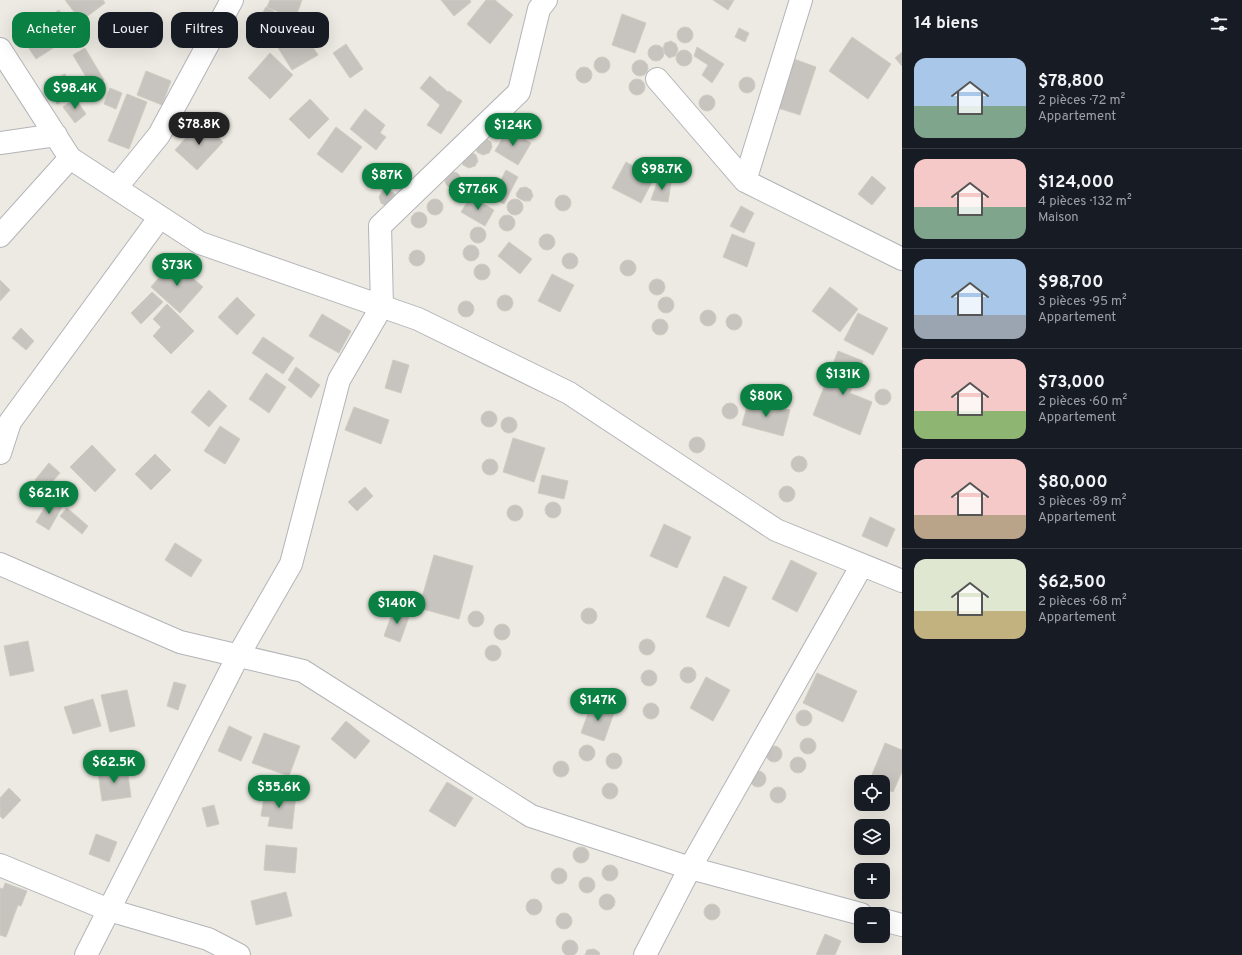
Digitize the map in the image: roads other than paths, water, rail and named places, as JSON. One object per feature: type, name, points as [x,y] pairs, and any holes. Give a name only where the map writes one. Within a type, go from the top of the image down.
[{"type":"street","points":[[116,188],[159,135],[232,0]]},
{"type":"street","points":[[86,955],[238,656],[291,564],[339,380],[382,306],[380,226],[518,92],[539,9],[546,0]]},
{"type":"street","points":[[745,181],[801,0]]},
{"type":"street","points":[[0,49],[70,158],[200,243],[418,319],[569,393],[776,530],[902,581]]},
{"type":"street","points":[[658,79],[745,181],[902,260]]},
{"type":"street","points":[[0,144],[56,135]]},
{"type":"street","points":[[0,236],[70,158]]},
{"type":"street","points":[[0,453],[10,422],[160,217]]},
{"type":"street","points":[[0,564],[180,642],[303,671],[531,816],[690,868],[854,912]]},
{"type":"street","points":[[645,955],[690,868],[862,565]]},
{"type":"street","points":[[0,865],[109,910],[208,939],[240,955]]},
{"type":"street","points":[[890,922],[902,925]]}]
